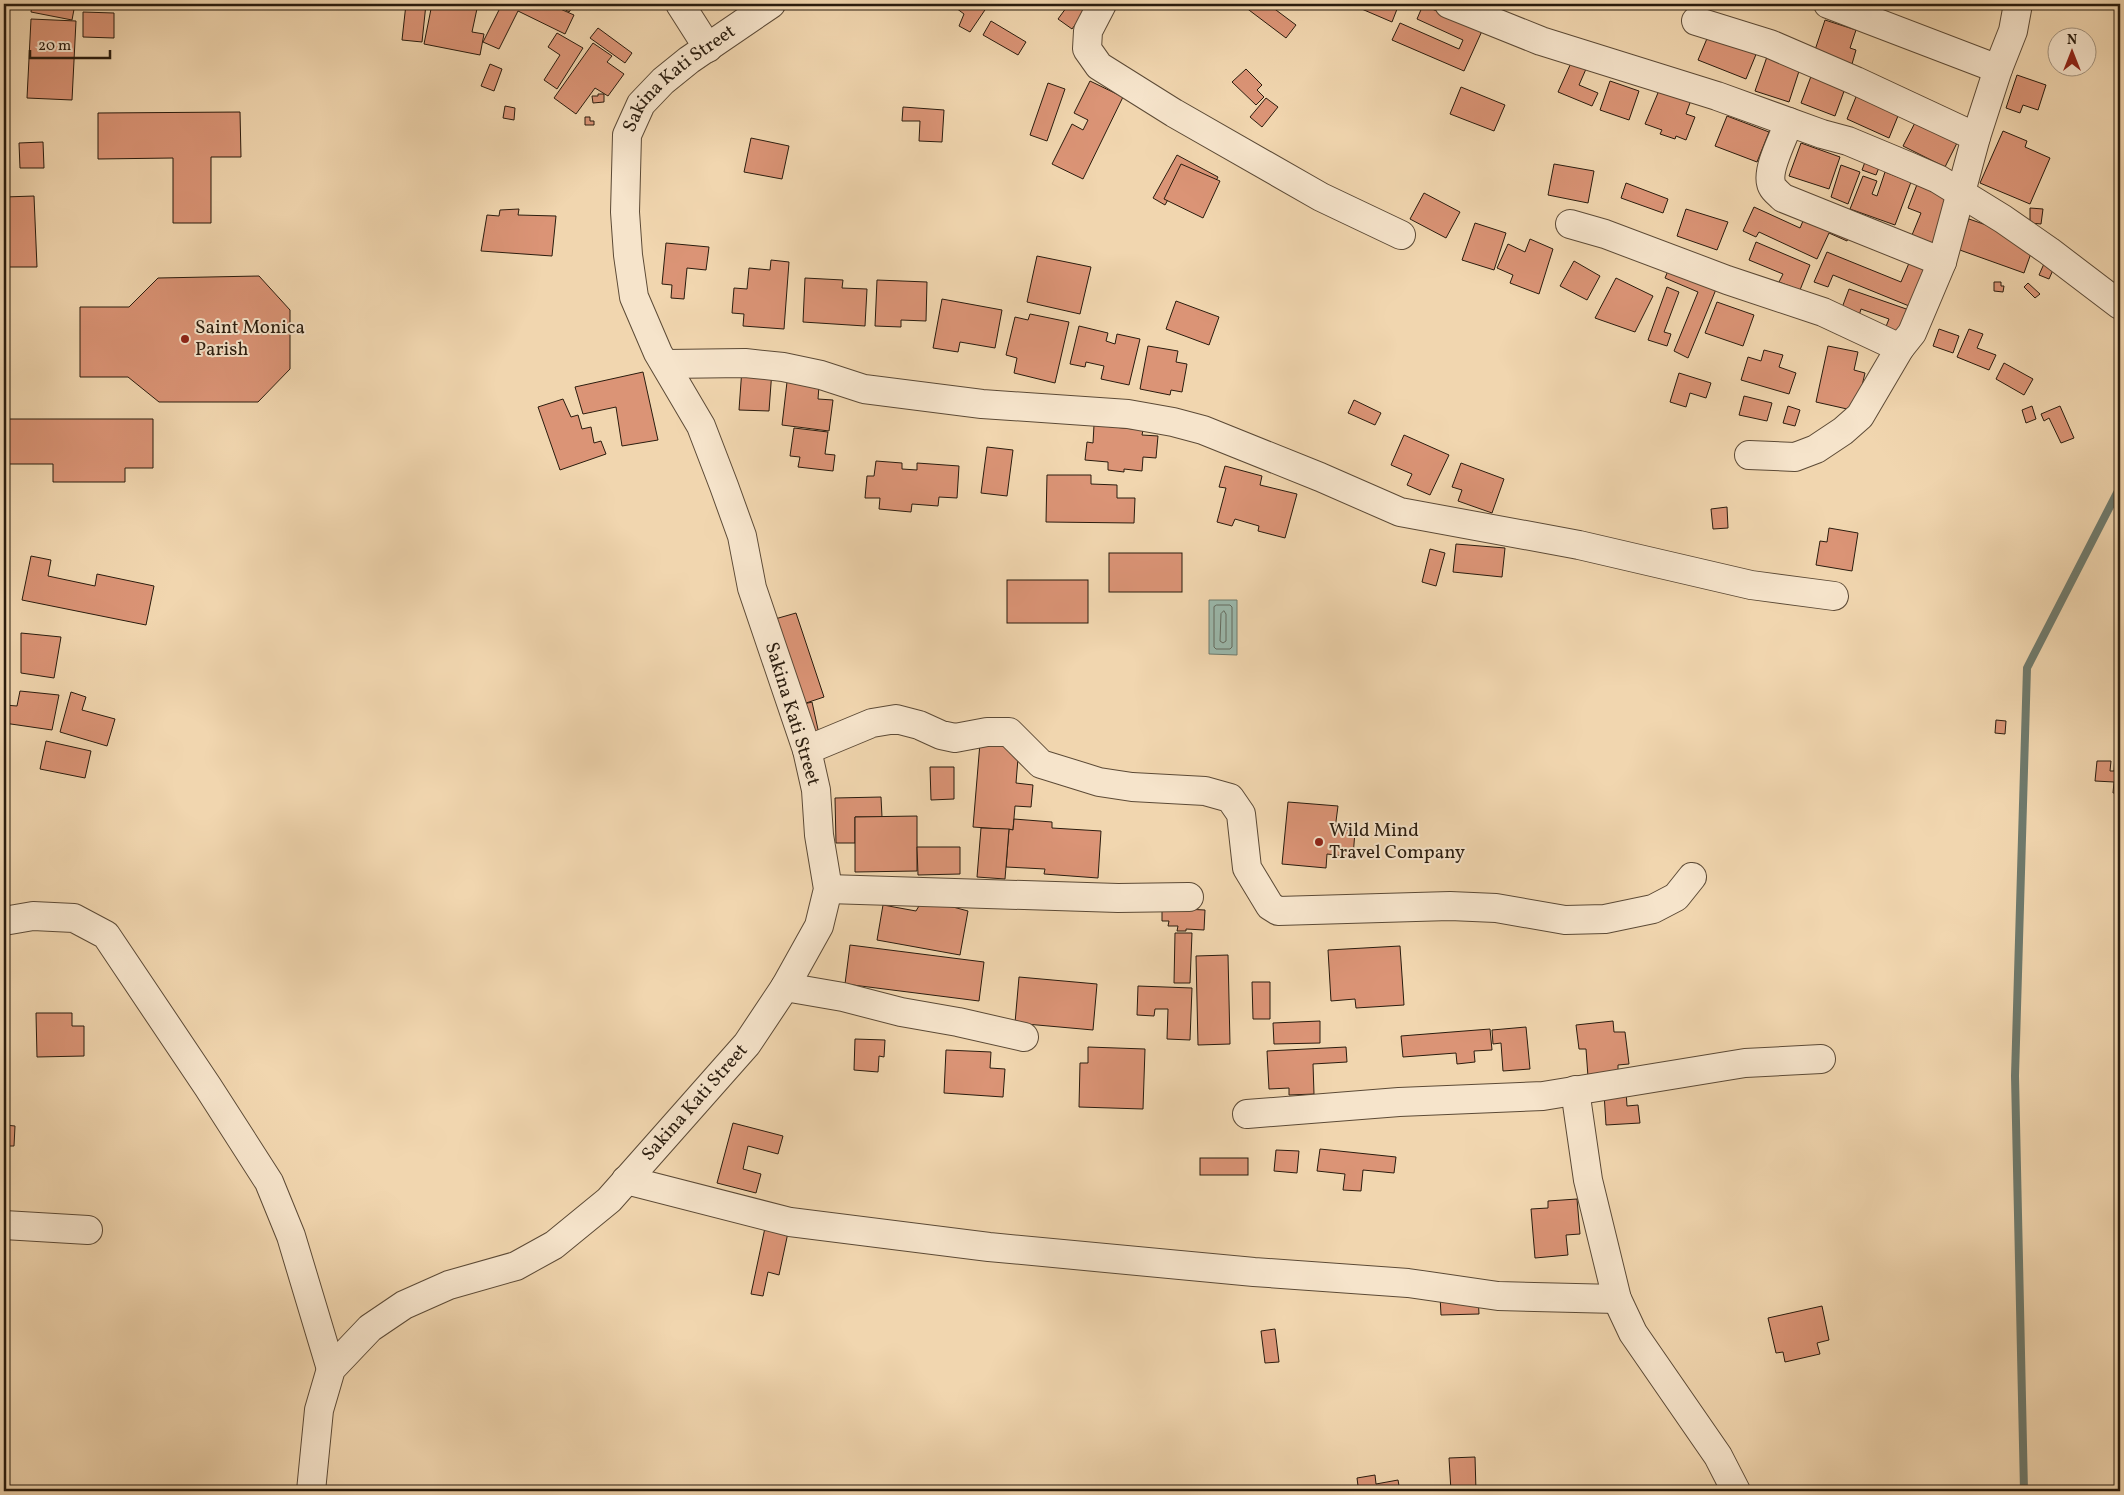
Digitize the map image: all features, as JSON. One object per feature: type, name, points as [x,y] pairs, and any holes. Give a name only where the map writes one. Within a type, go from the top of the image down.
[{"type":"street","points":[[680,4],[708,48]]},
{"type":"street","name":"Sakina Kati Street","points":[[311,1491],[319,1410],[331,1370],[370,1328],[404,1305],[448,1285],[516,1266],[554,1245],[609,1200],[746,1044],[786,987],[820,926],[828,889],[819,835],[816,790],[807,750],[752,588],[742,536],[724,486],[700,426],[658,353],[634,297],[628,255],[625,212],[627,136],[641,104],[662,81],[771,4]]},
{"type":"street","points":[[1102,4],[1088,31],[1087,49],[1099,66],[1263,165],[1321,197],[1401,235]]},
{"type":"street","points":[[1449,4],[1541,41],[1717,96],[1869,148],[1938,179],[2003,219],[2050,251],[2120,305]]},
{"type":"street","points":[[1828,4],[1998,70]]},
{"type":"street","points":[[1749,455],[1795,457],[1816,449],[1843,431],[1860,416],[1900,348],[1912,333],[1942,262],[1976,137],[2013,31],[2018,4]]},
{"type":"street","points":[[1696,21],[1770,44],[1856,81],[1976,137]]},
{"type":"street","points":[[1790,122],[1771,170],[1770,182],[1774,190],[1783,198],[1942,262]]},
{"type":"street","points":[[1570,224],[1823,312],[1900,348]]},
{"type":"street","points":[[666,364],[745,363],[783,367],[821,375],[864,389],[982,404],[1128,414],[1173,422],[1203,430],[1320,477],[1400,512],[1579,546],[1752,585],[1834,596]]},
{"type":"street","points":[[807,750],[872,723],[896,719],[955,738],[988,732],[1009,732],[1040,764],[1099,782],[1132,787],[1205,790],[1230,798],[1241,814],[1247,868],[1270,906],[1278,911],[1450,906],[1496,908],[1565,920],[1605,919],[1653,909],[1676,897],[1692,877]]},
{"type":"street","points":[[828,889],[1118,898],[1189,896]]},
{"type":"street","points":[[4,921],[32,916],[74,918],[106,935],[269,1182],[291,1236],[331,1370]]},
{"type":"street","points":[[786,987],[843,997],[901,1012],[958,1022],[1024,1037]]},
{"type":"street","points":[[1248,1114],[1399,1102],[1543,1096],[1745,1063],[1821,1059]]},
{"type":"street","points":[[1575,1090],[1588,1180],[1617,1299],[1633,1333],[1708,1440],[1736,1491]]},
{"type":"street","points":[[626,1180],[790,1222],[989,1247],[1254,1272],[1408,1283],[1498,1296],[1617,1299]]},
{"type":"street","points":[[4,1225],[88,1230]]},
{"type":"water","points":[[1209,600],[1237,600],[1237,655],[1209,654]]},
{"type":"building","points":[[32,4],[75,4],[72,20],[31,12]]},
{"type":"building","points":[[406,4],[426,4],[422,42],[402,40]]},
{"type":"building","points":[[432,4],[478,4],[472,32],[484,34],[480,55],[424,44]]},
{"type":"building","points":[[502,4],[549,4],[574,15],[565,34],[518,11],[499,49],[483,42]]},
{"type":"building","points":[[556,4],[575,4],[569,12]]},
{"type":"building","points":[[953,4],[989,4],[970,32],[959,26],[964,14]]},
{"type":"building","points":[[1069,4],[1090,4],[1072,29],[1058,19]]},
{"type":"building","points":[[1241,4],[1268,4],[1296,25],[1286,38]]},
{"type":"building","points":[[1350,4],[1399,4],[1392,22]]},
{"type":"building","points":[[1423,5],[1482,31],[1464,71],[1392,40],[1400,23],[1459,49],[1463,40],[1417,19]]},
{"type":"building","points":[[83,12],[114,13],[114,38],[83,37]]},
{"type":"building","points":[[31,19],[76,21],[72,100],[27,98]]},
{"type":"building","points":[[1825,20],[1856,30],[1850,48],[1856,50],[1850,71],[1812,59]]},
{"type":"building","points":[[991,21],[1026,42],[1018,55],[983,35]]},
{"type":"building","points":[[598,28],[632,53],[625,63],[590,38]]},
{"type":"building","points":[[1711,29],[1759,47],[1746,79],[1698,60]]},
{"type":"building","points":[[557,33],[583,48],[557,89],[544,80],[560,55],[548,47]]},
{"type":"building","points":[[593,43],[612,56],[607,62],[624,74],[608,96],[595,88],[576,114],[554,98]]},
{"type":"building","points":[[1769,51],[1802,62],[1789,102],[1755,91]]},
{"type":"building","points":[[1571,63],[1586,69],[1579,85],[1598,93],[1592,106],[1558,92]]},
{"type":"building","points":[[490,64],[502,69],[494,91],[481,86]]},
{"type":"building","points":[[1246,69],[1262,85],[1257,90],[1264,97],[1256,105],[1232,82]]},
{"type":"building","points":[[1813,71],[1847,83],[1835,116],[1801,103]]},
{"type":"building","points":[[2017,75],[2046,85],[2038,110],[2023,105],[2020,113],[2006,108]]},
{"type":"building","points":[[1090,81],[1123,97],[1083,179],[1052,164],[1072,124],[1083,130],[1088,120],[1074,113]]},
{"type":"building","points":[[1610,81],[1639,91],[1629,120],[1600,110]]},
{"type":"building","points":[[1048,83],[1065,89],[1047,141],[1030,135]]},
{"type":"building","points":[[1461,87],[1505,105],[1494,131],[1450,114]]},
{"type":"building","points":[[1660,88],[1691,100],[1686,114],[1695,117],[1686,140],[1676,136],[1675,139],[1660,134],[1662,130],[1645,124]]},
{"type":"building","points":[[1858,92],[1900,111],[1889,138],[1847,119]]},
{"type":"building","points":[[598,94],[604,94],[604,102],[593,103],[592,96],[598,96]]},
{"type":"building","points":[[1266,98],[1278,107],[1262,127],[1250,117]]},
{"type":"building","points":[[505,106],[515,108],[514,120],[503,118]]},
{"type":"building","points":[[903,107],[944,110],[942,142],[919,141],[920,121],[902,121]]},
{"type":"building","points":[[240,112],[241,157],[211,157],[211,223],[173,223],[173,158],[98,159],[98,113]]},
{"type":"building","points":[[1919,115],[1961,135],[1945,167],[1903,146]]},
{"type":"building","points":[[1727,116],[1769,132],[1757,162],[1715,146]]},
{"type":"building","points":[[585,117],[590,117],[590,121],[594,121],[594,125],[585,125]]},
{"type":"building","points":[[2003,131],[2027,141],[2025,147],[2050,158],[2030,204],[1980,183]]},
{"type":"building","points":[[4,136],[7,163],[4,163]]},
{"type":"building","points":[[751,138],[789,146],[782,179],[744,172]]},
{"type":"building","points":[[43,142],[44,168],[20,168],[19,143]]},
{"type":"building","points":[[1801,143],[1840,157],[1829,189],[1789,176]]},
{"type":"building","points":[[1868,154],[1882,160],[1876,175],[1862,170]]},
{"type":"building","points":[[1177,155],[1218,177],[1199,212],[1170,196],[1165,205],[1153,198]]},
{"type":"building","points":[[1181,164],[1220,181],[1203,218],[1164,199]]},
{"type":"building","points":[[1554,164],[1594,171],[1588,203],[1548,195]]},
{"type":"building","points":[[1841,165],[1860,172],[1848,204],[1831,197]]},
{"type":"building","points":[[1885,172],[1911,182],[1895,225],[1850,209],[1863,176],[1877,181],[1872,194],[1877,196]]},
{"type":"building","points":[[1918,182],[1951,195],[1937,245],[1912,235],[1921,213],[1908,208]]},
{"type":"building","points":[[1626,183],[1668,199],[1663,213],[1621,198]]},
{"type":"building","points":[[1424,193],[1460,212],[1446,238],[1410,219]]},
{"type":"building","points":[[34,196],[37,267],[6,267],[4,197]]},
{"type":"building","points":[[1754,207],[1800,228],[1806,214],[1850,234],[1847,241],[1829,233],[1817,259],[1759,232],[1756,237],[1743,231]]},
{"type":"building","points":[[2030,208],[2043,209],[2041,224],[2030,223]]},
{"type":"building","points":[[519,209],[518,215],[556,216],[552,256],[481,251],[487,215],[499,216],[500,210]]},
{"type":"building","points":[[1686,209],[1728,222],[1717,250],[1677,236]]},
{"type":"building","points":[[1969,219],[2035,242],[2024,273],[1957,249]]},
{"type":"building","points":[[1475,223],[1506,233],[1494,270],[1462,260]]},
{"type":"building","points":[[1530,239],[1553,249],[1539,294],[1510,283],[1513,275],[1497,268],[1508,244],[1525,252]]},
{"type":"building","points":[[1756,242],[1810,265],[1800,290],[1779,282],[1783,274],[1749,260]]},
{"type":"building","points":[[666,243],[709,247],[706,270],[687,268],[684,299],[671,298],[672,285],[662,284]]},
{"type":"building","points":[[1827,252],[1901,282],[1912,256],[1932,264],[1914,308],[1833,275],[1828,287],[1814,282]]},
{"type":"building","points":[[1037,256],[1091,267],[1080,314],[1027,302]]},
{"type":"building","points":[[2047,257],[2057,261],[2049,279],[2039,275]]},
{"type":"building","points":[[771,260],[789,262],[784,329],[743,326],[744,314],[732,313],[734,288],[747,289],[749,268],[770,270]]},
{"type":"building","points":[[1574,261],[1600,276],[1587,300],[1560,286]]},
{"type":"building","points":[[1672,261],[1719,282],[1688,358],[1674,351],[1698,292],[1665,278]]},
{"type":"building","name":"Saint Monica Parish","points":[[259,276],[290,310],[290,369],[258,402],[159,402],[128,377],[80,377],[80,307],[129,307],[158,278]]},
{"type":"building","points":[[805,278],[843,280],[842,288],[867,289],[865,326],[803,322]]},
{"type":"building","points":[[1616,278],[1653,296],[1635,332],[1595,318]]},
{"type":"building","points":[[877,280],[927,282],[926,321],[901,320],[901,327],[875,326]]},
{"type":"building","points":[[1994,282],[2001,282],[2001,286],[2004,286],[2003,292],[1994,291]]},
{"type":"building","points":[[2028,283],[2040,294],[2035,298],[2024,287]]},
{"type":"building","points":[[1667,287],[1679,292],[1664,332],[1671,334],[1667,346],[1648,340]]},
{"type":"building","points":[[1849,289],[1912,311],[1903,336],[1885,329],[1889,319],[1861,309],[1858,319],[1840,313]]},
{"type":"building","points":[[942,299],[1002,310],[995,348],[960,342],[958,352],[933,348]]},
{"type":"building","points":[[1176,301],[1219,317],[1209,345],[1166,329]]},
{"type":"building","points":[[1717,302],[1754,315],[1743,346],[1705,333]]},
{"type":"building","points":[[1030,314],[1069,322],[1055,383],[1014,373],[1017,358],[1006,355],[1015,317],[1028,320]]},
{"type":"building","points":[[1079,326],[1108,333],[1106,341],[1115,344],[1117,334],[1140,339],[1129,385],[1101,379],[1104,366],[1086,362],[1085,367],[1070,364]]},
{"type":"building","points":[[1939,329],[1959,336],[1953,353],[1933,346]]},
{"type":"building","points":[[1969,329],[1983,334],[1977,348],[1996,355],[1989,370],[1957,357]]},
{"type":"building","points":[[1148,346],[1178,351],[1176,362],[1187,364],[1182,392],[1171,390],[1170,395],[1140,389]]},
{"type":"building","points":[[1828,346],[1858,352],[1854,370],[1865,373],[1856,411],[1816,402]]},
{"type":"building","points":[[1764,350],[1783,355],[1779,367],[1796,373],[1789,394],[1741,380],[1748,357],[1761,361]]},
{"type":"building","points":[[2004,363],[2033,379],[2024,395],[1996,379]]},
{"type":"building","points":[[742,368],[772,370],[769,411],[739,410]]},
{"type":"building","points":[[643,372],[658,440],[622,446],[616,407],[583,414],[575,387]]},
{"type":"building","points":[[1679,373],[1711,383],[1706,398],[1690,393],[1686,407],[1670,402]]},
{"type":"building","points":[[787,382],[819,386],[818,399],[833,400],[829,431],[782,425]]},
{"type":"building","points":[[1744,396],[1772,403],[1767,421],[1739,415]]},
{"type":"building","points":[[563,399],[571,417],[578,415],[582,429],[591,427],[594,443],[601,441],[606,454],[560,470],[538,407]]},
{"type":"building","points":[[1354,400],[1381,413],[1375,425],[1348,413]]},
{"type":"building","points":[[1788,406],[1800,410],[1795,426],[1783,423]]},
{"type":"building","points":[[2032,406],[2036,419],[2026,423],[2022,410]]},
{"type":"building","points":[[2060,406],[2074,438],[2061,443],[2049,418],[2044,421],[2041,414]]},
{"type":"building","points":[[4,419],[153,419],[153,468],[125,468],[125,482],[53,482],[53,464],[4,464]]},
{"type":"building","points":[[1094,425],[1143,430],[1142,435],[1158,436],[1156,458],[1143,457],[1142,471],[1124,469],[1124,472],[1108,470],[1108,462],[1085,460],[1087,442],[1093,443]]},
{"type":"building","points":[[794,428],[828,432],[825,454],[835,455],[833,471],[798,467],[800,457],[790,456]]},
{"type":"building","points":[[1404,435],[1449,455],[1430,495],[1407,485],[1412,474],[1391,465]]},
{"type":"building","points":[[987,447],[1013,450],[1007,496],[981,493]]},
{"type":"building","points":[[876,461],[902,463],[902,469],[917,470],[917,463],[959,466],[957,498],[939,497],[938,506],[912,504],[911,512],[879,509],[880,498],[865,498],[867,476],[874,476]]},
{"type":"building","points":[[1461,463],[1504,479],[1492,513],[1458,501],[1462,490],[1452,487]]},
{"type":"building","points":[[1225,466],[1262,476],[1260,485],[1297,494],[1285,538],[1258,531],[1259,526],[1235,519],[1232,526],[1217,522],[1226,488],[1219,487]]},
{"type":"building","points":[[1047,475],[1091,475],[1091,484],[1117,485],[1117,498],[1135,498],[1134,523],[1046,522]]},
{"type":"building","points":[[1727,507],[1728,528],[1713,529],[1711,509]]},
{"type":"building","points":[[1829,528],[1858,533],[1852,571],[1816,565],[1820,541],[1827,542]]},
{"type":"building","points":[[1456,544],[1505,548],[1502,577],[1453,572]]},
{"type":"building","points":[[1430,549],[1445,553],[1436,586],[1422,582]]},
{"type":"building","points":[[1109,553],[1182,553],[1182,592],[1109,592]]},
{"type":"building","points":[[31,556],[51,560],[48,576],[95,586],[97,574],[154,586],[146,625],[22,600]]},
{"type":"building","points":[[1007,580],[1088,580],[1088,623],[1007,623]]},
{"type":"building","points":[[796,613],[824,697],[800,705],[775,619]]},
{"type":"building","points":[[21,633],[61,637],[54,678],[21,673]]},
{"type":"building","points":[[20,691],[59,695],[52,730],[4,723],[4,705],[17,706]]},
{"type":"building","points":[[71,692],[86,697],[82,710],[115,719],[107,746],[60,732]]},
{"type":"building","points":[[812,702],[819,734],[808,737],[800,705]]},
{"type":"building","points":[[1996,720],[2006,721],[2005,734],[1995,733]]},
{"type":"building","points":[[2116,737],[2120,737],[2120,793],[2113,793],[2114,782],[2095,781],[2097,761],[2111,761],[2110,771],[2114,771]]},
{"type":"building","points":[[46,741],[91,751],[85,778],[40,769]]},
{"type":"building","points":[[980,743],[1019,746],[1016,783],[1033,785],[1031,807],[1015,806],[1013,830],[973,827]]},
{"type":"building","points":[[930,767],[954,767],[954,799],[931,800]]},
{"type":"building","points":[[881,797],[882,817],[855,817],[855,843],[836,843],[835,798]]},
{"type":"building","name":"Wild Mind Travel Company","points":[[1288,802],[1338,806],[1335,829],[1355,831],[1353,857],[1327,854],[1326,868],[1282,864]]},
{"type":"building","points":[[917,816],[917,871],[855,872],[855,817]]},
{"type":"building","points":[[1014,819],[1052,822],[1052,828],[1101,831],[1098,878],[1044,874],[1045,869],[1006,867],[1009,829],[1013,830]]},
{"type":"building","points":[[981,828],[1009,829],[1005,879],[977,877]]},
{"type":"building","points":[[917,847],[960,847],[960,874],[918,875]]},
{"type":"building","points":[[923,899],[968,911],[960,955],[877,940],[883,905],[916,911]]},
{"type":"building","points":[[1162,908],[1205,910],[1204,930],[1186,929],[1186,931],[1177,931],[1178,926],[1168,926],[1169,921],[1162,921]]},
{"type":"building","points":[[1175,933],[1192,933],[1190,983],[1174,983]]},
{"type":"building","points":[[850,945],[984,962],[979,1001],[845,984]]},
{"type":"building","points":[[1400,946],[1404,1005],[1356,1008],[1355,999],[1331,1001],[1328,950]]},
{"type":"building","points":[[1228,955],[1230,1044],[1198,1045],[1196,956]]},
{"type":"building","points":[[1019,977],[1097,984],[1093,1030],[1015,1023]]},
{"type":"building","points":[[1252,982],[1270,982],[1270,1019],[1253,1019]]},
{"type":"building","points":[[1138,986],[1192,988],[1190,1040],[1167,1039],[1168,1009],[1155,1009],[1154,1016],[1137,1015]]},
{"type":"building","points":[[36,1013],[72,1013],[72,1026],[84,1026],[84,1056],[37,1057]]},
{"type":"building","points":[[1320,1021],[1320,1043],[1274,1044],[1273,1023]]},
{"type":"building","points":[[1613,1021],[1614,1032],[1625,1032],[1629,1064],[1618,1065],[1618,1074],[1588,1077],[1586,1049],[1579,1049],[1576,1025]]},
{"type":"building","points":[[1526,1027],[1530,1069],[1503,1071],[1501,1043],[1493,1044],[1492,1030]]},
{"type":"building","points":[[1490,1029],[1492,1050],[1474,1051],[1475,1062],[1457,1064],[1456,1053],[1403,1057],[1401,1036]]},
{"type":"building","points":[[855,1039],[885,1040],[884,1057],[879,1056],[878,1072],[854,1070]]},
{"type":"building","points":[[1088,1047],[1145,1049],[1143,1109],[1079,1107],[1080,1063],[1088,1063]]},
{"type":"building","points":[[1346,1047],[1347,1062],[1313,1064],[1314,1094],[1289,1095],[1289,1088],[1269,1089],[1267,1051]]},
{"type":"building","points":[[946,1050],[991,1052],[990,1068],[1005,1069],[1003,1097],[944,1093]]},
{"type":"building","points":[[1626,1091],[1627,1106],[1638,1105],[1640,1123],[1606,1125],[1604,1093]]},
{"type":"building","points":[[4,1105],[6,1105],[5,1125],[15,1126],[14,1146],[6,1146],[5,1167]]},
{"type":"building","points":[[733,1123],[783,1136],[778,1154],[748,1146],[743,1169],[761,1174],[756,1193],[717,1183]]},
{"type":"building","points":[[1320,1149],[1396,1157],[1394,1173],[1363,1170],[1361,1191],[1343,1190],[1345,1174],[1317,1171]]},
{"type":"building","points":[[1276,1150],[1299,1151],[1297,1173],[1274,1171]]},
{"type":"building","points":[[1200,1158],[1248,1158],[1248,1175],[1200,1175]]},
{"type":"building","points":[[1577,1199],[1580,1234],[1566,1235],[1568,1255],[1535,1258],[1531,1209],[1548,1208],[1548,1201]]},
{"type":"building","points":[[766,1223],[789,1228],[779,1275],[768,1272],[763,1296],[751,1294]]},
{"type":"building","points":[[1478,1295],[1479,1314],[1441,1315],[1440,1296]]},
{"type":"building","points":[[1822,1306],[1829,1340],[1817,1343],[1820,1354],[1785,1362],[1783,1352],[1776,1353],[1768,1318]]},
{"type":"building","points":[[1275,1329],[1279,1362],[1265,1363],[1261,1331]]},
{"type":"building","points":[[1475,1457],[1476,1491],[1451,1491],[1449,1458]]},
{"type":"building","points":[[1375,1475],[1376,1484],[1398,1480],[1400,1491],[1333,1491],[1358,1486],[1357,1478]]},
{"type":"waterway","points":[[2024,1491],[2015,1076],[2027,668],[2120,487]]},
{"type":"place","name":"Saint Monica Parish","points":[[185,339]]},
{"type":"place","name":"Wild Mind Travel Company","points":[[1319,842]]}]
